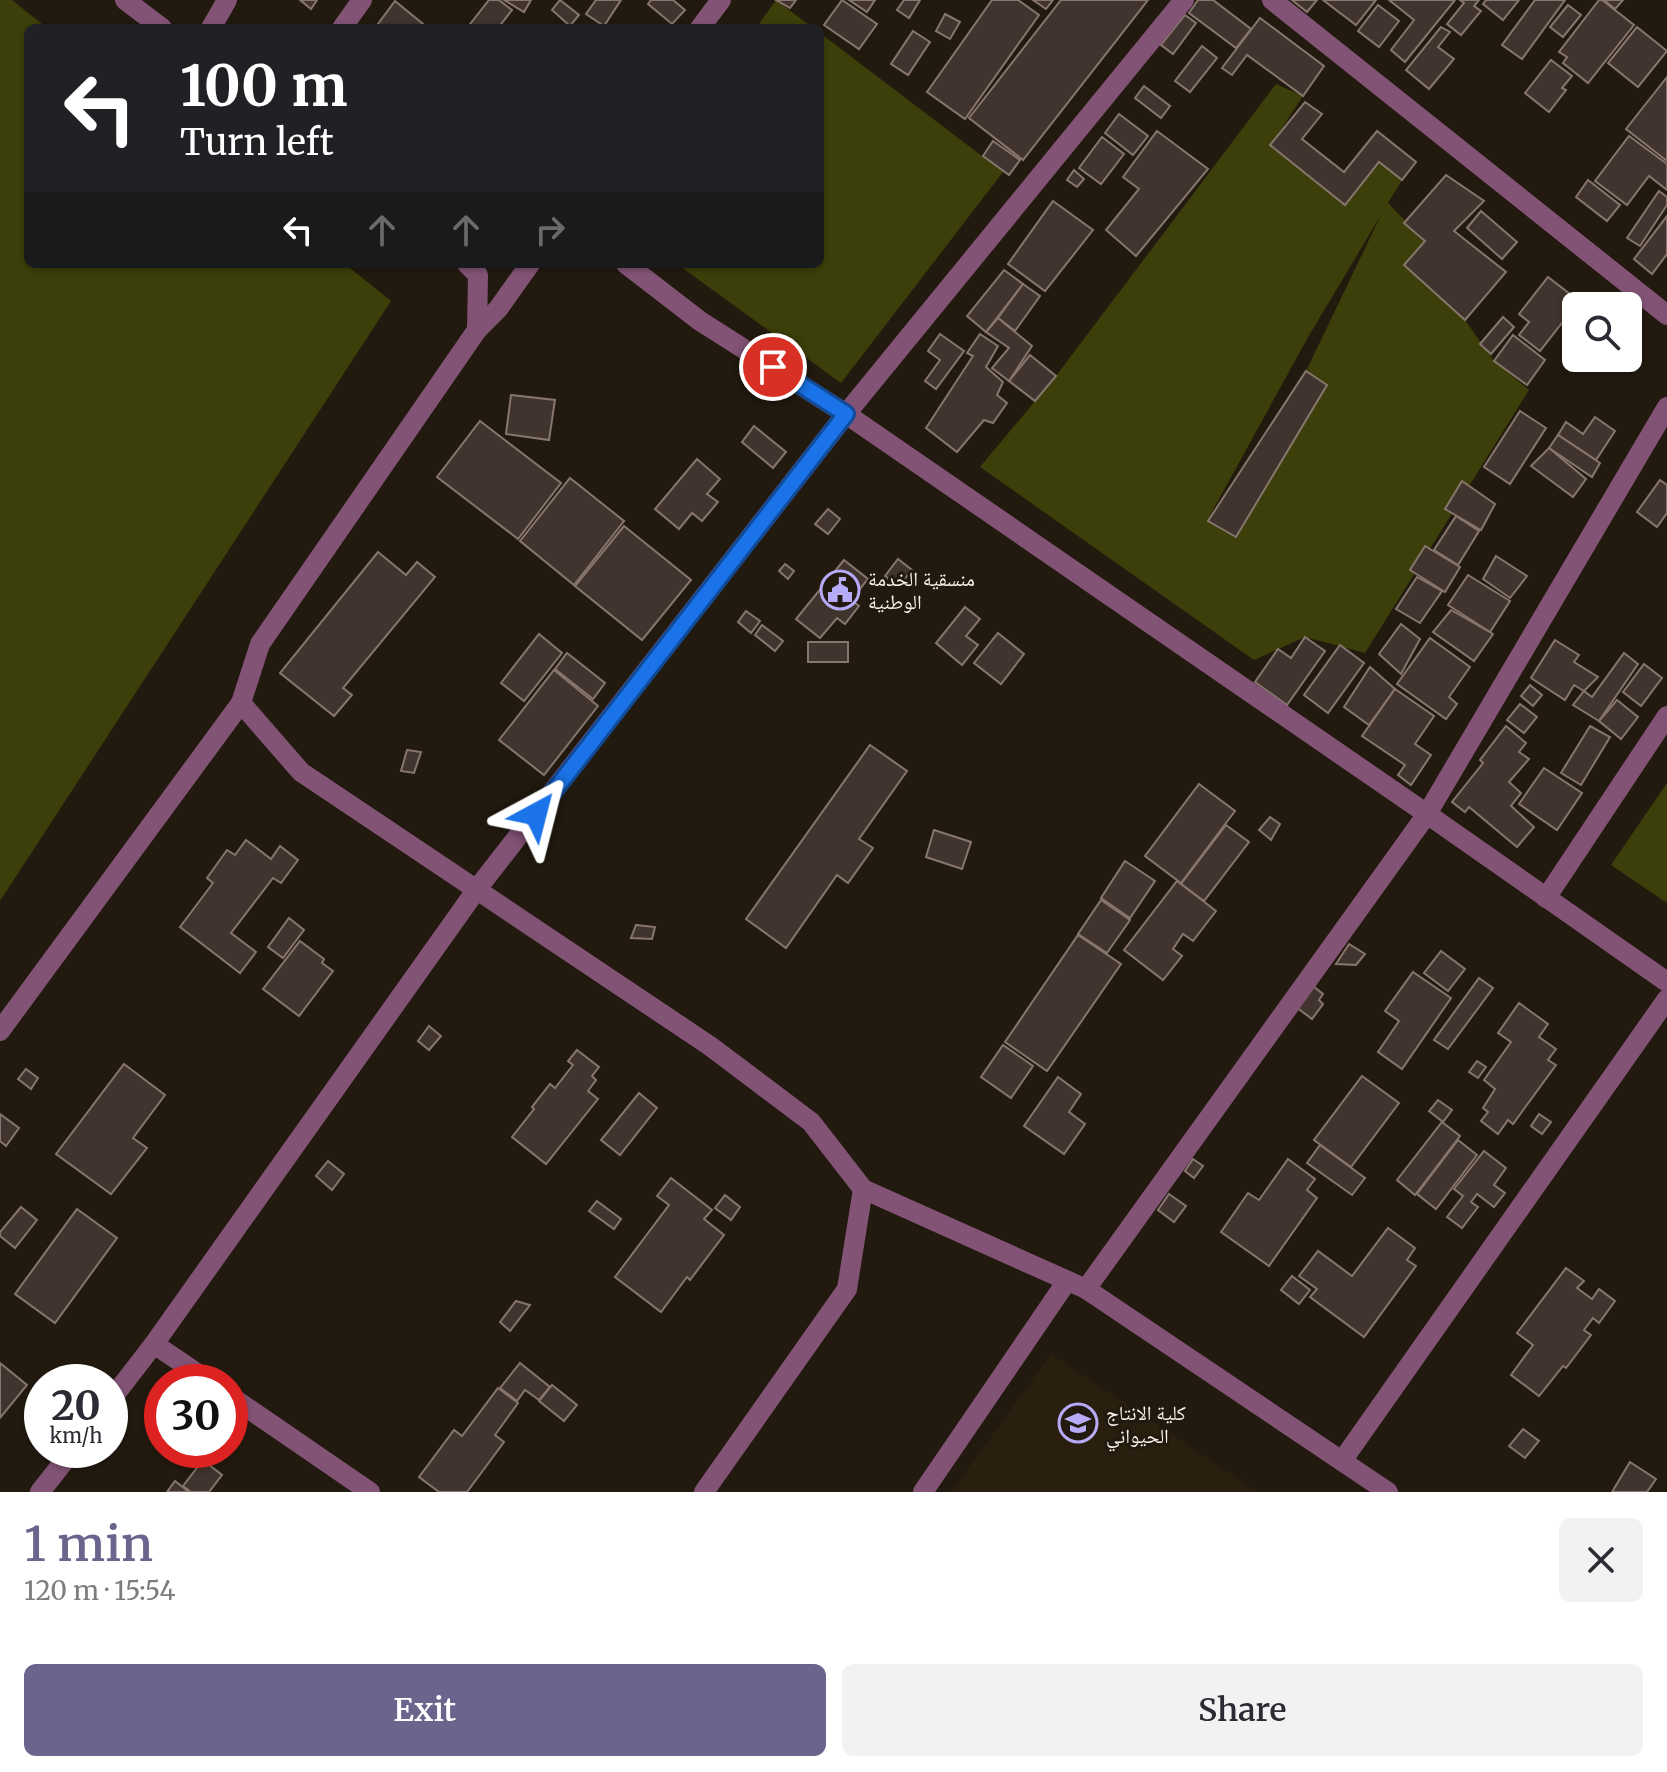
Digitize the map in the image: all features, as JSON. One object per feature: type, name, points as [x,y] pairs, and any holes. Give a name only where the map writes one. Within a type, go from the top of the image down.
[{"type":"street","points":[[125,0],[157,24]]},
{"type":"street","points":[[213,24],[227,0]]},
{"type":"street","points":[[345,24],[362,0]]},
{"type":"street","points":[[703,24],[721,0]]},
{"type":"street","points":[[128,1378],[477,889],[846,414],[1184,0]]},
{"type":"street","points":[[1272,0],[1667,315]]},
{"type":"street","points":[[471,268],[478,275],[477,330]]},
{"type":"street","points":[[0,1031],[241,703],[260,644],[477,330],[498,309],[527,268]]},
{"type":"street","points":[[631,268],[700,321],[846,414],[1667,982]]},
{"type":"street","points":[[923,1492],[1427,814],[1667,407]]},
{"type":"street","points":[[241,703],[301,772],[710,1046],[811,1122],[863,1189],[1076,1285],[1388,1492]]},
{"type":"street","points":[[1546,898],[1667,716]]},
{"type":"street","points":[[1342,1461],[1667,999]]},
{"type":"street","points":[[704,1492],[847,1289],[863,1189]]},
{"type":"street","points":[[154,1344],[183,1364]]},
{"type":"street","points":[[248,1408],[370,1492]]},
{"type":"street","points":[[40,1492],[59,1468]]},
{"type":"shaded area","points":[[0,0],[12,0],[42,24],[24,24],[24,268],[350,268],[391,301],[0,901]]},
{"type":"shaded area","points":[[776,0],[808,24],[759,24]]},
{"type":"shaded area","points":[[824,36],[1003,172],[841,383],[683,268],[824,268]]},
{"type":"shaded area","points":[[1276,84],[1303,96],[1271,145],[1345,204],[1379,162],[1402,180],[1388,203],[1425,241],[1404,265],[1465,320],[1494,361],[1529,390],[1365,653],[1305,637],[1254,660],[980,467],[1056,376]],"holes":[[[1381,215],[1306,371],[1327,386],[1235,537],[1208,519],[1307,339]]]},
{"type":"shaded area","points":[[1667,783],[1667,903],[1611,865]]},
{"type":"shaded area","name":"كلية الانتاج الحيواني","points":[[1051,1354],[1259,1492],[951,1492]]},
{"type":"building","points":[[300,0],[317,0],[311,9]]},
{"type":"building","points":[[489,0],[499,0],[512,10],[501,24],[470,24]]},
{"type":"building","points":[[504,0],[531,0],[524,12]]},
{"type":"building","points":[[560,0],[579,15],[572,24],[568,24],[552,10]]},
{"type":"building","points":[[596,0],[621,0],[605,24],[586,14]]},
{"type":"building","points":[[651,0],[673,0],[685,10],[672,24],[648,4]]},
{"type":"building","points":[[776,0],[796,0],[790,8]]},
{"type":"building","points":[[842,0],[877,24],[859,49],[824,25]]},
{"type":"building","points":[[849,0],[875,0],[867,12]]},
{"type":"building","points":[[904,0],[920,0],[909,18],[897,10]]},
{"type":"building","points":[[992,0],[1018,0],[1039,15],[965,119],[927,92]]},
{"type":"building","points":[[1033,0],[1053,0],[1046,9]]},
{"type":"building","points":[[1061,0],[1148,0],[1023,160],[969,118]]},
{"type":"building","points":[[1198,0],[1213,0],[1251,29],[1236,48],[1189,13]]},
{"type":"building","points":[[1292,0],[1317,0],[1307,12]]},
{"type":"building","points":[[1323,0],[1376,0],[1356,25]]},
{"type":"building","points":[[1389,0],[1455,0],[1405,62],[1391,50],[1414,20]]},
{"type":"building","points":[[1460,0],[1479,0],[1474,6],[1481,11],[1461,35],[1447,24],[1464,3]]},
{"type":"building","points":[[1486,0],[1519,0],[1503,20],[1483,4]]},
{"type":"building","points":[[1535,0],[1565,0],[1522,59],[1502,45]]},
{"type":"building","points":[[1599,0],[1634,25],[1588,83],[1563,63],[1567,57],[1559,52]]},
{"type":"building","points":[[1604,0],[1623,0],[1615,9]]},
{"type":"building","points":[[395,1],[423,24],[378,24]]},
{"type":"building","points":[[1378,5],[1399,21],[1379,47],[1358,31]]},
{"type":"building","points":[[1568,5],[1581,15],[1563,37],[1550,27]]},
{"type":"building","points":[[945,14],[960,22],[950,39],[936,31]]},
{"type":"building","points":[[1185,15],[1196,23],[1173,54],[1161,45]]},
{"type":"building","points":[[1260,18],[1324,66],[1303,96],[1247,55],[1232,75],[1222,68]]},
{"type":"building","points":[[1441,27],[1450,32],[1438,47],[1454,59],[1429,89],[1406,70]]},
{"type":"building","points":[[1637,27],[1667,51],[1638,87],[1608,63]]},
{"type":"building","points":[[913,31],[930,42],[908,75],[891,64]]},
{"type":"building","points":[[1202,46],[1217,58],[1190,92],[1175,81]]},
{"type":"building","points":[[1551,60],[1572,76],[1562,88],[1566,90],[1549,112],[1525,93]]},
{"type":"building","points":[[1667,77],[1667,161],[1626,129]]},
{"type":"building","points":[[1144,86],[1170,106],[1161,118],[1135,98]]},
{"type":"building","points":[[1305,102],[1322,114],[1302,139],[1344,172],[1377,131],[1416,162],[1402,180],[1379,162],[1345,205],[1270,145]]},
{"type":"building","points":[[1119,114],[1148,136],[1133,155],[1105,133]]},
{"type":"building","points":[[1157,131],[1208,169],[1136,256],[1106,230],[1139,189],[1123,177]]},
{"type":"building","points":[[1629,136],[1667,164],[1667,190],[1649,176],[1627,205],[1595,181]]},
{"type":"building","points":[[1102,137],[1124,154],[1101,184],[1079,168]]},
{"type":"building","points":[[993,141],[1020,160],[1009,175],[983,156]]},
{"type":"building","points":[[1074,170],[1084,179],[1077,187],[1067,180]]},
{"type":"building","points":[[1446,175],[1484,201],[1454,231],[1506,272],[1465,320],[1404,265],[1425,241],[1404,223]]},
{"type":"building","points":[[1588,180],[1620,205],[1607,221],[1576,197]]},
{"type":"building","points":[[1659,191],[1667,197],[1667,205],[1640,246],[1627,238]]},
{"type":"building","points":[[1053,201],[1093,230],[1045,291],[1008,264]]},
{"type":"building","points":[[1481,211],[1517,242],[1502,259],[1467,228]]},
{"type":"building","points":[[1667,216],[1667,254],[1652,274],[1634,259]]},
{"type":"building","points":[[1004,270],[1023,284],[986,332],[967,316]]},
{"type":"building","points":[[1548,277],[1567,292],[1562,292],[1562,323],[1540,351],[1519,335],[1529,322],[1519,314]]},
{"type":"building","points":[[1023,284],[1040,296],[1015,331],[998,318]]},
{"type":"building","points":[[1503,317],[1514,327],[1491,354],[1480,344]]},
{"type":"building","points":[[998,318],[1032,346],[1009,381],[992,368],[1009,348],[986,332]]},
{"type":"building","points":[[940,334],[964,351],[936,389],[925,381],[940,360],[928,351]]},
{"type":"building","points":[[980,334],[998,346],[986,367],[1003,382],[997,395],[1007,403],[993,423],[984,420],[957,452],[926,428],[973,356],[967,353]]},
{"type":"building","points":[[1513,335],[1545,360],[1527,385],[1494,361]]},
{"type":"building","points":[[1030,355],[1056,376],[1035,401],[1009,381]]},
{"type":"building","points":[[1306,371],[1327,385],[1236,537],[1208,521]]},
{"type":"building","points":[[511,395],[555,400],[549,440],[506,434]]},
{"type":"building","points":[[1520,411],[1546,428],[1510,484],[1484,467]]},
{"type":"building","points":[[1595,417],[1615,431],[1596,460],[1558,435],[1566,422],[1583,434]]},
{"type":"building","points":[[480,421],[561,483],[518,539],[437,477]]},
{"type":"building","points":[[754,426],[786,452],[773,468],[742,442]]},
{"type":"building","points":[[1558,435],[1600,463],[1592,477],[1549,448]]},
{"type":"building","points":[[1549,448],[1586,479],[1573,497],[1531,466]]},
{"type":"building","points":[[697,459],[720,479],[707,494],[718,502],[702,521],[692,513],[679,529],[655,509]]},
{"type":"building","points":[[570,478],[624,521],[574,585],[520,541]]},
{"type":"building","points":[[1660,480],[1667,485],[1667,513],[1657,527],[1637,512]]},
{"type":"building","points":[[1462,481],[1495,504],[1481,530],[1445,509]]},
{"type":"building","points":[[828,509],[840,519],[828,534],[815,524]]},
{"type":"building","points":[[1456,516],[1479,531],[1458,565],[1434,550]]},
{"type":"building","points":[[624,526],[691,580],[642,640],[575,586]]},
{"type":"building","points":[[1425,546],[1460,567],[1445,592],[1410,570]]},
{"type":"building","points":[[378,552],[406,575],[417,562],[435,577],[343,688],[352,695],[334,716],[280,673]]},
{"type":"building","points":[[1496,556],[1527,576],[1510,598],[1483,579]]},
{"type":"building","points":[[898,559],[912,570],[898,587],[885,576]]},
{"type":"building","name":"منسقية الخدمة الوطنية","points":[[844,560],[868,579],[851,600],[859,606],[845,624],[837,618],[820,638],[796,619]]},
{"type":"building","points":[[785,564],[794,571],[788,579],[779,571]]},
{"type":"building","points":[[1468,575],[1510,601],[1490,632],[1448,605]]},
{"type":"building","points":[[1417,577],[1442,591],[1420,623],[1396,609]]},
{"type":"building","points":[[965,607],[980,619],[966,636],[978,645],[962,665],[936,643]]},
{"type":"building","points":[[1451,610],[1493,634],[1474,661],[1433,632]]},
{"type":"building","points":[[746,611],[760,621],[751,633],[738,622]]},
{"type":"building","points":[[1401,624],[1420,639],[1401,674],[1379,654]]},
{"type":"building","points":[[762,625],[783,641],[775,651],[755,635]]},
{"type":"building","points":[[998,633],[1024,654],[1001,684],[974,663]]},
{"type":"building","points":[[539,634],[562,653],[524,701],[501,683]]},
{"type":"building","points":[[1305,637],[1325,651],[1287,705],[1255,682],[1278,649],[1291,658]]},
{"type":"building","points":[[1430,638],[1470,667],[1449,697],[1457,704],[1446,719],[1397,684]]},
{"type":"building","points":[[1555,640],[1579,655],[1574,662],[1598,677],[1584,691],[1574,685],[1565,700],[1531,678]]},
{"type":"building","points":[[808,642],[848,642],[848,662],[808,662]]},
{"type":"building","points":[[1340,645],[1364,663],[1328,713],[1304,695]]},
{"type":"building","points":[[567,653],[605,683],[593,699],[555,669]]},
{"type":"building","points":[[1624,653],[1638,664],[1599,721],[1573,705],[1584,691],[1592,697]]},
{"type":"building","points":[[1644,664],[1662,678],[1641,706],[1623,692]]},
{"type":"building","points":[[1370,667],[1395,689],[1369,725],[1344,707]]},
{"type":"building","points":[[554,670],[598,706],[544,775],[499,740]]},
{"type":"building","points":[[1530,685],[1542,695],[1533,706],[1521,696]]},
{"type":"building","points":[[1395,689],[1434,716],[1415,744],[1431,755],[1411,785],[1398,775],[1405,765],[1362,736]]},
{"type":"building","points":[[1617,700],[1638,717],[1621,739],[1599,721]]},
{"type":"building","points":[[1520,704],[1537,717],[1524,733],[1507,720]]},
{"type":"building","points":[[1506,726],[1526,743],[1519,752],[1529,759],[1509,782],[1521,793],[1511,806],[1534,827],[1517,847],[1469,807],[1465,812],[1452,802],[1483,763],[1480,760]]},
{"type":"building","points":[[1590,726],[1610,737],[1581,785],[1561,773]]},
{"type":"building","points":[[870,745],[907,771],[859,839],[873,848],[848,883],[837,875],[786,948],[746,919]]},
{"type":"building","points":[[407,750],[421,752],[414,773],[401,771]]},
{"type":"building","points":[[1544,768],[1582,793],[1557,830],[1519,804]]},
{"type":"building","points":[[1199,784],[1235,811],[1181,883],[1145,856]]},
{"type":"building","points":[[1270,817],[1280,824],[1271,840],[1259,830]]},
{"type":"building","points":[[1226,825],[1249,842],[1204,901],[1181,884]]},
{"type":"building","points":[[934,830],[971,842],[962,869],[926,857]]},
{"type":"building","points":[[246,840],[271,859],[280,846],[298,860],[281,883],[273,878],[231,933],[256,952],[240,973],[180,927],[213,883],[207,878],[227,850],[235,855]]},
{"type":"building","points":[[1125,861],[1155,881],[1130,918],[1101,898]]},
{"type":"building","points":[[1177,881],[1216,911],[1193,941],[1183,934],[1173,949],[1182,956],[1163,980],[1124,950]]},
{"type":"building","points":[[1101,900],[1130,920],[1107,953],[1078,934]]},
{"type":"building","points":[[289,918],[304,930],[283,958],[268,947]]},
{"type":"building","points":[[636,925],[655,927],[652,939],[631,938]]},
{"type":"building","points":[[1078,935],[1121,964],[1047,1071],[1005,1042]]},
{"type":"building","points":[[300,941],[324,959],[322,963],[333,971],[299,1016],[263,989]]},
{"type":"building","points":[[1349,944],[1365,954],[1356,965],[1336,964]]},
{"type":"building","points":[[1441,951],[1465,969],[1448,991],[1424,973]]},
{"type":"building","points":[[1413,972],[1451,998],[1402,1069],[1378,1052],[1399,1021],[1385,1011]]},
{"type":"building","points":[[1479,978],[1493,988],[1448,1049],[1434,1040]]},
{"type":"building","points":[[1313,986],[1323,994],[1319,1000],[1323,1004],[1312,1019],[1296,1007]]},
{"type":"building","points":[[1519,1003],[1548,1024],[1539,1037],[1556,1049],[1548,1060],[1556,1065],[1513,1124],[1508,1120],[1498,1134],[1481,1121],[1488,1112],[1483,1108],[1495,1089],[1484,1080],[1511,1042],[1498,1033]]},
{"type":"building","points":[[429,1026],[441,1036],[429,1050],[418,1041]]},
{"type":"building","points":[[1003,1045],[1033,1066],[1011,1098],[981,1077]]},
{"type":"building","points":[[577,1050],[599,1067],[592,1076],[596,1080],[588,1091],[598,1099],[546,1164],[512,1137],[550,1084],[555,1088],[573,1065],[568,1061]]},
{"type":"building","points":[[1477,1061],[1486,1067],[1478,1078],[1469,1072]]},
{"type":"building","points":[[124,1064],[165,1095],[133,1138],[147,1148],[111,1194],[56,1154]]},
{"type":"building","points":[[26,1069],[38,1078],[31,1089],[18,1079]]},
{"type":"building","points":[[1362,1076],[1399,1103],[1351,1167],[1314,1140]]},
{"type":"building","points":[[1058,1077],[1081,1094],[1069,1112],[1085,1124],[1064,1154],[1024,1126]]},
{"type":"building","points":[[639,1093],[657,1108],[620,1155],[601,1140]]},
{"type":"building","points":[[1438,1100],[1452,1110],[1443,1122],[1429,1111]]},
{"type":"building","points":[[0,1114],[19,1128],[6,1146],[0,1141]]},
{"type":"building","points":[[1539,1114],[1551,1122],[1542,1134],[1531,1126]]},
{"type":"building","points":[[1442,1122],[1460,1136],[1415,1195],[1397,1180]]},
{"type":"building","points":[[1458,1140],[1477,1155],[1436,1209],[1417,1194]]},
{"type":"building","points":[[1320,1145],[1365,1178],[1352,1195],[1307,1163]]},
{"type":"building","points":[[1484,1151],[1506,1168],[1494,1185],[1505,1193],[1494,1207],[1477,1194],[1471,1202],[1478,1207],[1462,1228],[1447,1217],[1463,1196],[1454,1189]]},
{"type":"building","points":[[1193,1159],[1203,1166],[1194,1178],[1185,1171]]},
{"type":"building","points":[[1288,1159],[1315,1179],[1307,1190],[1317,1198],[1269,1266],[1221,1232],[1248,1193],[1259,1200]]},
{"type":"building","points":[[328,1161],[344,1174],[332,1190],[316,1176]]},
{"type":"building","points":[[671,1178],[712,1210],[704,1219],[724,1235],[661,1312],[615,1277],[669,1205],[657,1196]]},
{"type":"building","points":[[1169,1194],[1186,1206],[1174,1222],[1158,1210]]},
{"type":"building","points":[[725,1195],[740,1207],[731,1220],[715,1208]]},
{"type":"building","points":[[597,1201],[621,1219],[614,1229],[589,1211]]},
{"type":"building","points":[[21,1207],[37,1220],[15,1248],[0,1236],[0,1232]]},
{"type":"building","points":[[77,1209],[117,1238],[55,1323],[15,1294]]},
{"type":"building","points":[[1388,1228],[1415,1248],[1407,1260],[1416,1266],[1364,1337],[1310,1297],[1317,1289],[1299,1276],[1318,1251],[1352,1276]]},
{"type":"building","points":[[1566,1268],[1584,1281],[1577,1288],[1592,1299],[1599,1289],[1615,1301],[1599,1323],[1593,1318],[1584,1330],[1591,1335],[1539,1396],[1511,1375],[1533,1345],[1517,1333]]},
{"type":"building","points":[[1292,1276],[1310,1290],[1299,1304],[1281,1290]]},
{"type":"building","points":[[516,1301],[530,1305],[510,1331],[500,1322]]},
{"type":"building","points":[[0,1363],[24,1383],[24,1389],[0,1418]]},
{"type":"building","points":[[520,1363],[550,1387],[539,1400],[525,1390],[517,1401],[500,1388]]},
{"type":"building","points":[[552,1385],[577,1405],[564,1421],[539,1401]]},
{"type":"building","points":[[498,1388],[518,1403],[495,1435],[504,1442],[467,1492],[439,1492],[419,1477],[454,1430],[462,1436]]},
{"type":"building","points":[[1523,1429],[1539,1441],[1525,1458],[1509,1446]]},
{"type":"building","points":[[1630,1462],[1656,1479],[1647,1492],[1612,1492]]},
{"type":"building","points":[[197,1468],[213,1468],[222,1475],[209,1492],[191,1492],[183,1486]]},
{"type":"building","points":[[175,1481],[189,1492],[167,1492]]},
{"type":"place","name":"منسقية الخدمة الوطنية","points":[[840,590]]},
{"type":"place","name":"كلية الانتاج الحيواني","points":[[1078,1423]]},
{"type":"route","points":[[536,814],[846,414],[773,367]]}]
